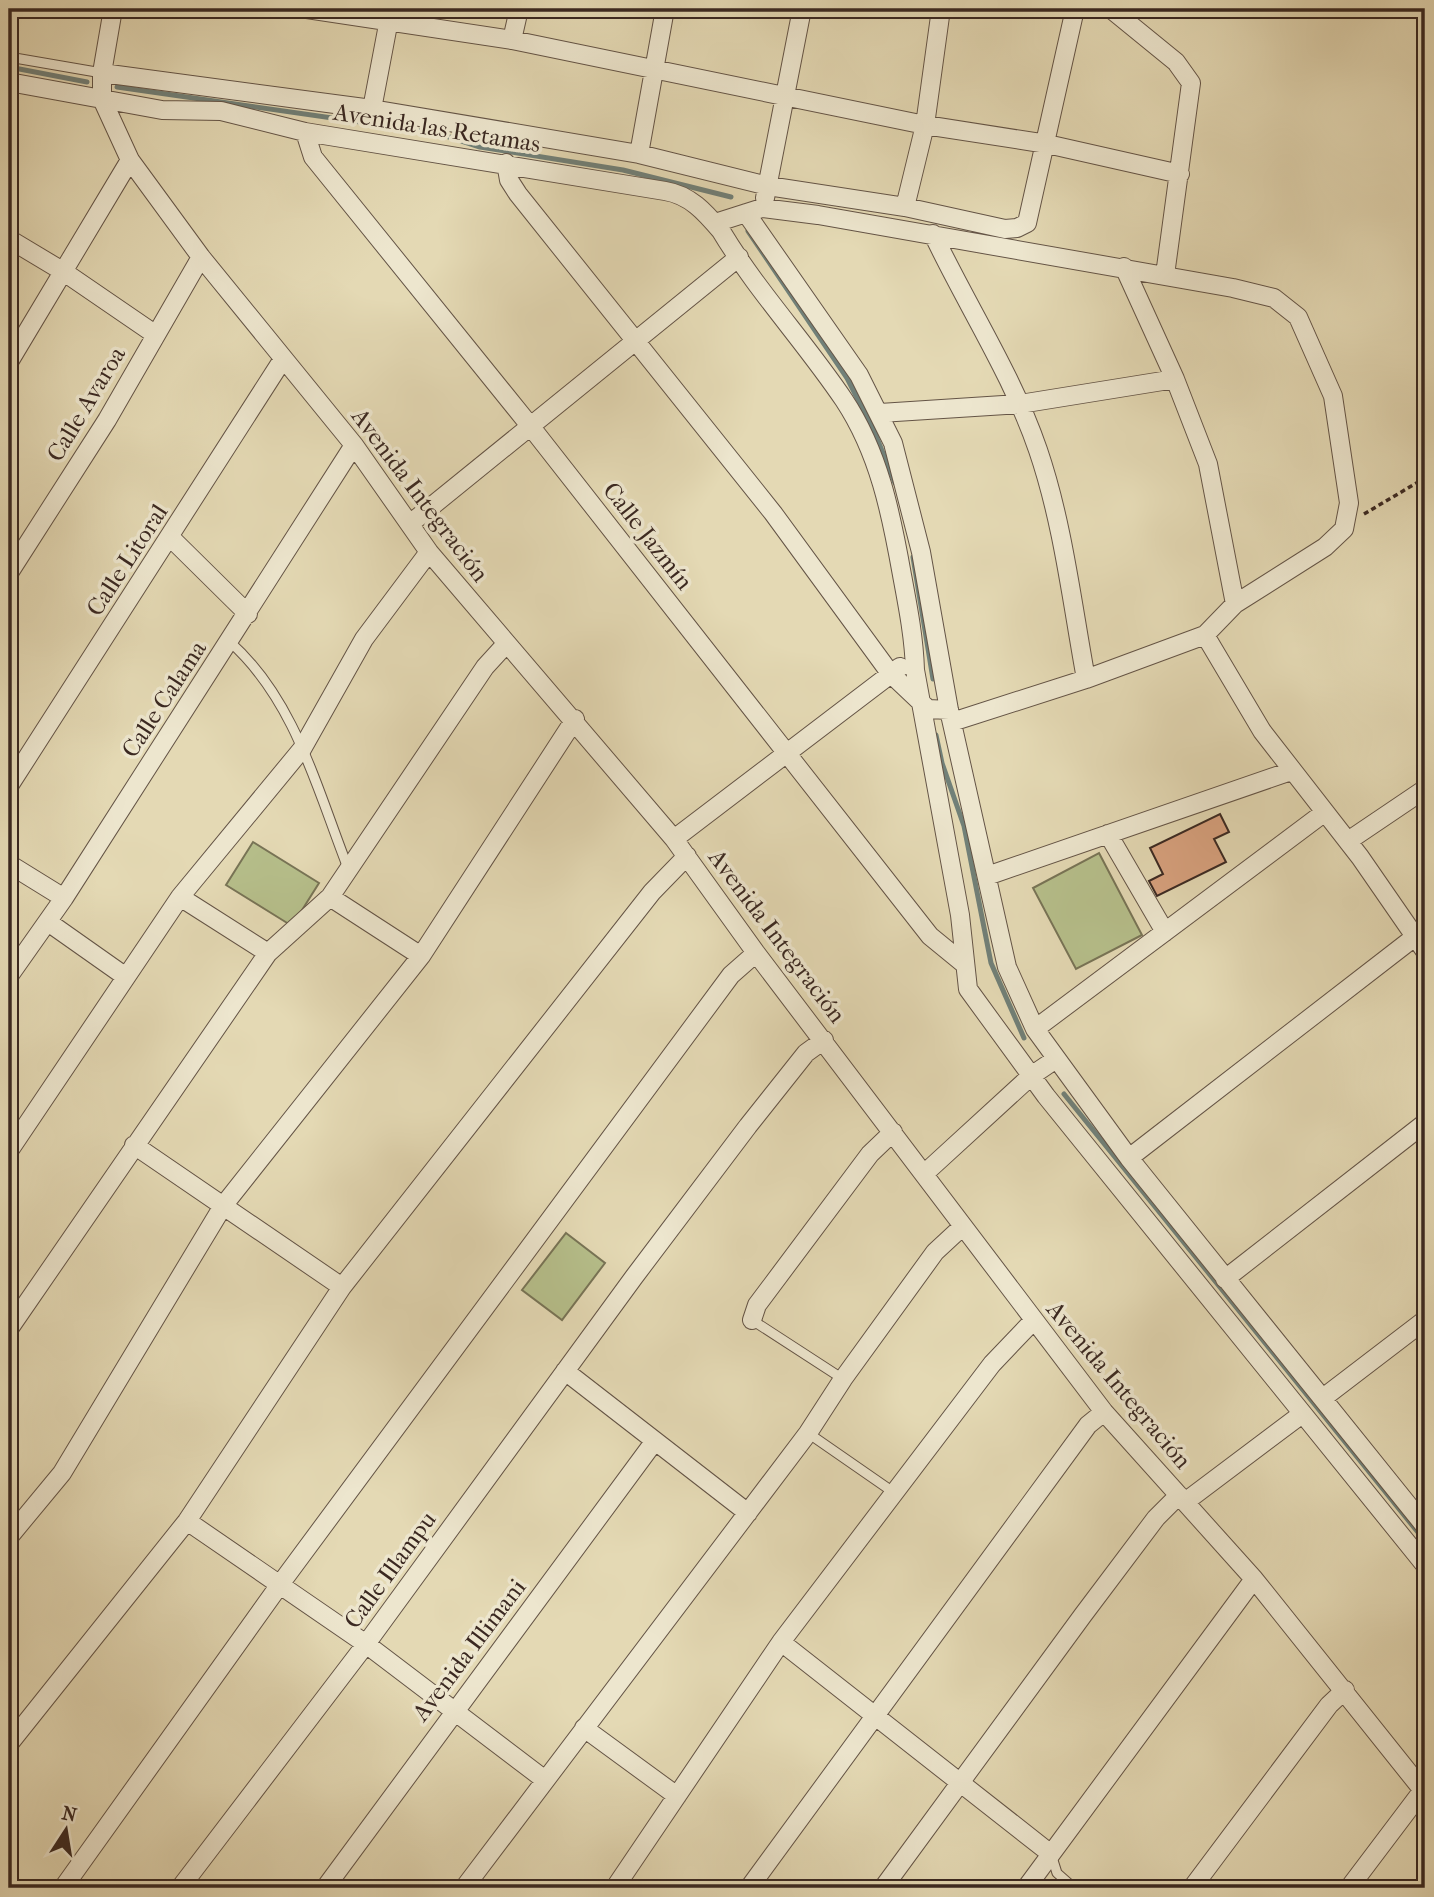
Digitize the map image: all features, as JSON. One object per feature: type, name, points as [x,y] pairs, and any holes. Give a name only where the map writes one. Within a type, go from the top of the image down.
[{"type":"street","points":[[102,99],[102,73],[113,9]]},
{"type":"street","points":[[307,9],[391,15],[925,125],[1046,144],[1180,174]]},
{"type":"street","points":[[512,40],[519,9]]},
{"type":"street","points":[[639,154],[665,9]]},
{"type":"street","points":[[754,211],[768,187],[783,94],[802,9]]},
{"type":"street","points":[[905,207],[925,125],[941,9]]},
{"type":"street","points":[[102,73],[372,109],[639,154],[768,187],[905,207],[1005,229],[1017,228],[1027,223],[1075,9]]},
{"type":"street","points":[[1111,9],[1176,62],[1191,83],[1165,275]]},
{"type":"street","points":[[372,109],[391,15]]},
{"type":"street","name":"Avenida las Retamas","points":[[9,82],[162,110],[221,111],[305,132],[675,192],[693,202],[715,223],[844,400],[868,441],[890,512],[920,702],[960,915],[963,963],[968,989],[1031,1076],[1425,1564]]},
{"type":"street","name":"Avenida Integración","points":[[102,99],[130,160],[201,257],[354,446],[429,552],[506,644],[575,719],[674,839],[756,953],[1104,1412],[1254,1579],[1424,1792]]},
{"type":"street","name":"Calle Jazmín","points":[[305,132],[313,157],[531,426],[930,936],[963,963]]},
{"type":"street","points":[[9,362],[130,160]]},
{"type":"street","points":[[506,163],[509,180],[518,194],[635,344],[773,513],[890,673],[929,709],[951,716],[1086,679],[1205,635],[1235,604],[1325,547],[1346,523],[1349,503],[1333,396],[1298,317],[1274,298],[1124,267],[933,234],[754,211],[715,223]]},
{"type":"street","points":[[754,211],[880,413],[909,496],[951,716],[1007,967],[1035,1029],[1129,1158],[1425,1526]]},
{"type":"street","points":[[933,234],[1020,404],[1038,451],[1057,518],[1086,679]]},
{"type":"street","points":[[9,239],[64,272],[156,335]]},
{"type":"street","name":"Calle Avaroa","points":[[9,573],[107,420],[201,257]]},
{"type":"street","points":[[411,523],[739,257]]},
{"type":"street","points":[[1124,267],[1175,379],[1208,464],[1235,604]]},
{"type":"street","name":"Calle Litoral","points":[[9,786],[171,538],[283,359]]},
{"type":"street","points":[[880,413],[1020,404],[1175,379]]},
{"type":"street","name":"Calle Calama","points":[[9,976],[64,898],[354,446]]},
{"type":"street","points":[[171,538],[248,614]]},
{"type":"street","points":[[9,1151],[180,897],[302,749],[364,639],[429,552]]},
{"type":"street","points":[[1129,1158],[1420,943],[1348,841],[1262,731],[1205,635]]},
{"type":"street","points":[[9,1329],[268,953],[330,897],[485,667],[506,644]]},
{"type":"street","points":[[674,839],[890,673],[915,657]]},
{"type":"street","points":[[9,1537],[61,1473],[223,1206],[421,956],[575,719]]},
{"type":"street","points":[[987,876],[1291,771]]},
{"type":"street","points":[[1348,841],[1425,789]]},
{"type":"street","points":[[1035,1029],[1325,812]]},
{"type":"street","points":[[1108,834],[1165,932]]},
{"type":"street","points":[[9,1744],[187,1521],[342,1287],[652,892],[687,856]]},
{"type":"street","points":[[9,864],[64,898]]},
{"type":"street","points":[[180,897],[268,953]]},
{"type":"street","points":[[330,897],[421,956]]},
{"type":"street","points":[[48,922],[125,977]]},
{"type":"street","points":[[72,1885],[281,1583],[731,975],[756,953]]},
{"type":"street","name":"Calle Illampu","points":[[180,1888],[366,1644],[634,1277],[795,1066],[824,1040]]},
{"type":"street","points":[[924,1174],[1031,1076],[1056,1059]]},
{"type":"street","points":[[1225,1279],[1425,1123]]},
{"type":"street","points":[[752,1320],[757,1305],[870,1154],[892,1132]]},
{"type":"street","points":[[134,1145],[342,1287]]},
{"type":"street","points":[[464,1888],[808,1433],[843,1379],[935,1252],[962,1227]]},
{"type":"street","points":[[1322,1398],[1425,1320]]},
{"type":"street","points":[[616,1886],[781,1642],[992,1364],[1033,1321]]},
{"type":"street","points":[[565,1371],[748,1513]]},
{"type":"street","points":[[749,1888],[1088,1425],[1104,1412]]},
{"type":"street","points":[[884,1888],[1156,1518],[1302,1414]]},
{"type":"street","name":"Avenida Illimani","points":[[325,1888],[654,1442]]},
{"type":"street","points":[[187,1521],[281,1583],[366,1644],[545,1780]]},
{"type":"street","points":[[1026,1888],[1254,1579]]},
{"type":"street","points":[[781,1642],[1051,1854]]},
{"type":"street","points":[[1192,1888],[1329,1705],[1345,1690]]},
{"type":"street","points":[[584,1728],[677,1796]]},
{"type":"street","points":[[1349,1888],[1424,1792]]},
{"type":"lane","points":[[9,57],[102,73]]},
{"type":"lane","points":[[230,642],[247,659],[295,728],[348,867]]},
{"type":"lane","points":[[752,1320],[843,1379]]},
{"type":"lane","points":[[808,1433],[896,1493]]},
{"type":"lane","points":[[1051,1854],[1057,1873],[1074,1888]]},
{"type":"path","points":[[1346,523],[1425,478]]},
{"type":"green space","points":[[253,842],[319,883],[292,926],[226,885]]},
{"type":"green space","points":[[1099,853],[1142,935],[1076,969],[1033,888]]},
{"type":"green space","points":[[566,1233],[605,1263],[562,1320],[522,1290]]},
{"type":"building","points":[[1220,814],[1229,832],[1214,839],[1226,862],[1157,896],[1149,881],[1163,874],[1150,848]]},
{"type":"waterway","points":[[9,67],[87,82]]},
{"type":"waterway","points":[[117,87],[437,133],[480,147],[623,170],[731,197]]},
{"type":"waterway","points":[[748,231],[847,378],[874,431],[895,483]]},
{"type":"waterway","points":[[913,557],[933,679]]},
{"type":"waterway","points":[[936,735],[942,763],[964,826],[991,963],[1024,1038]]},
{"type":"waterway","points":[[1064,1094],[1425,1541]]}]
